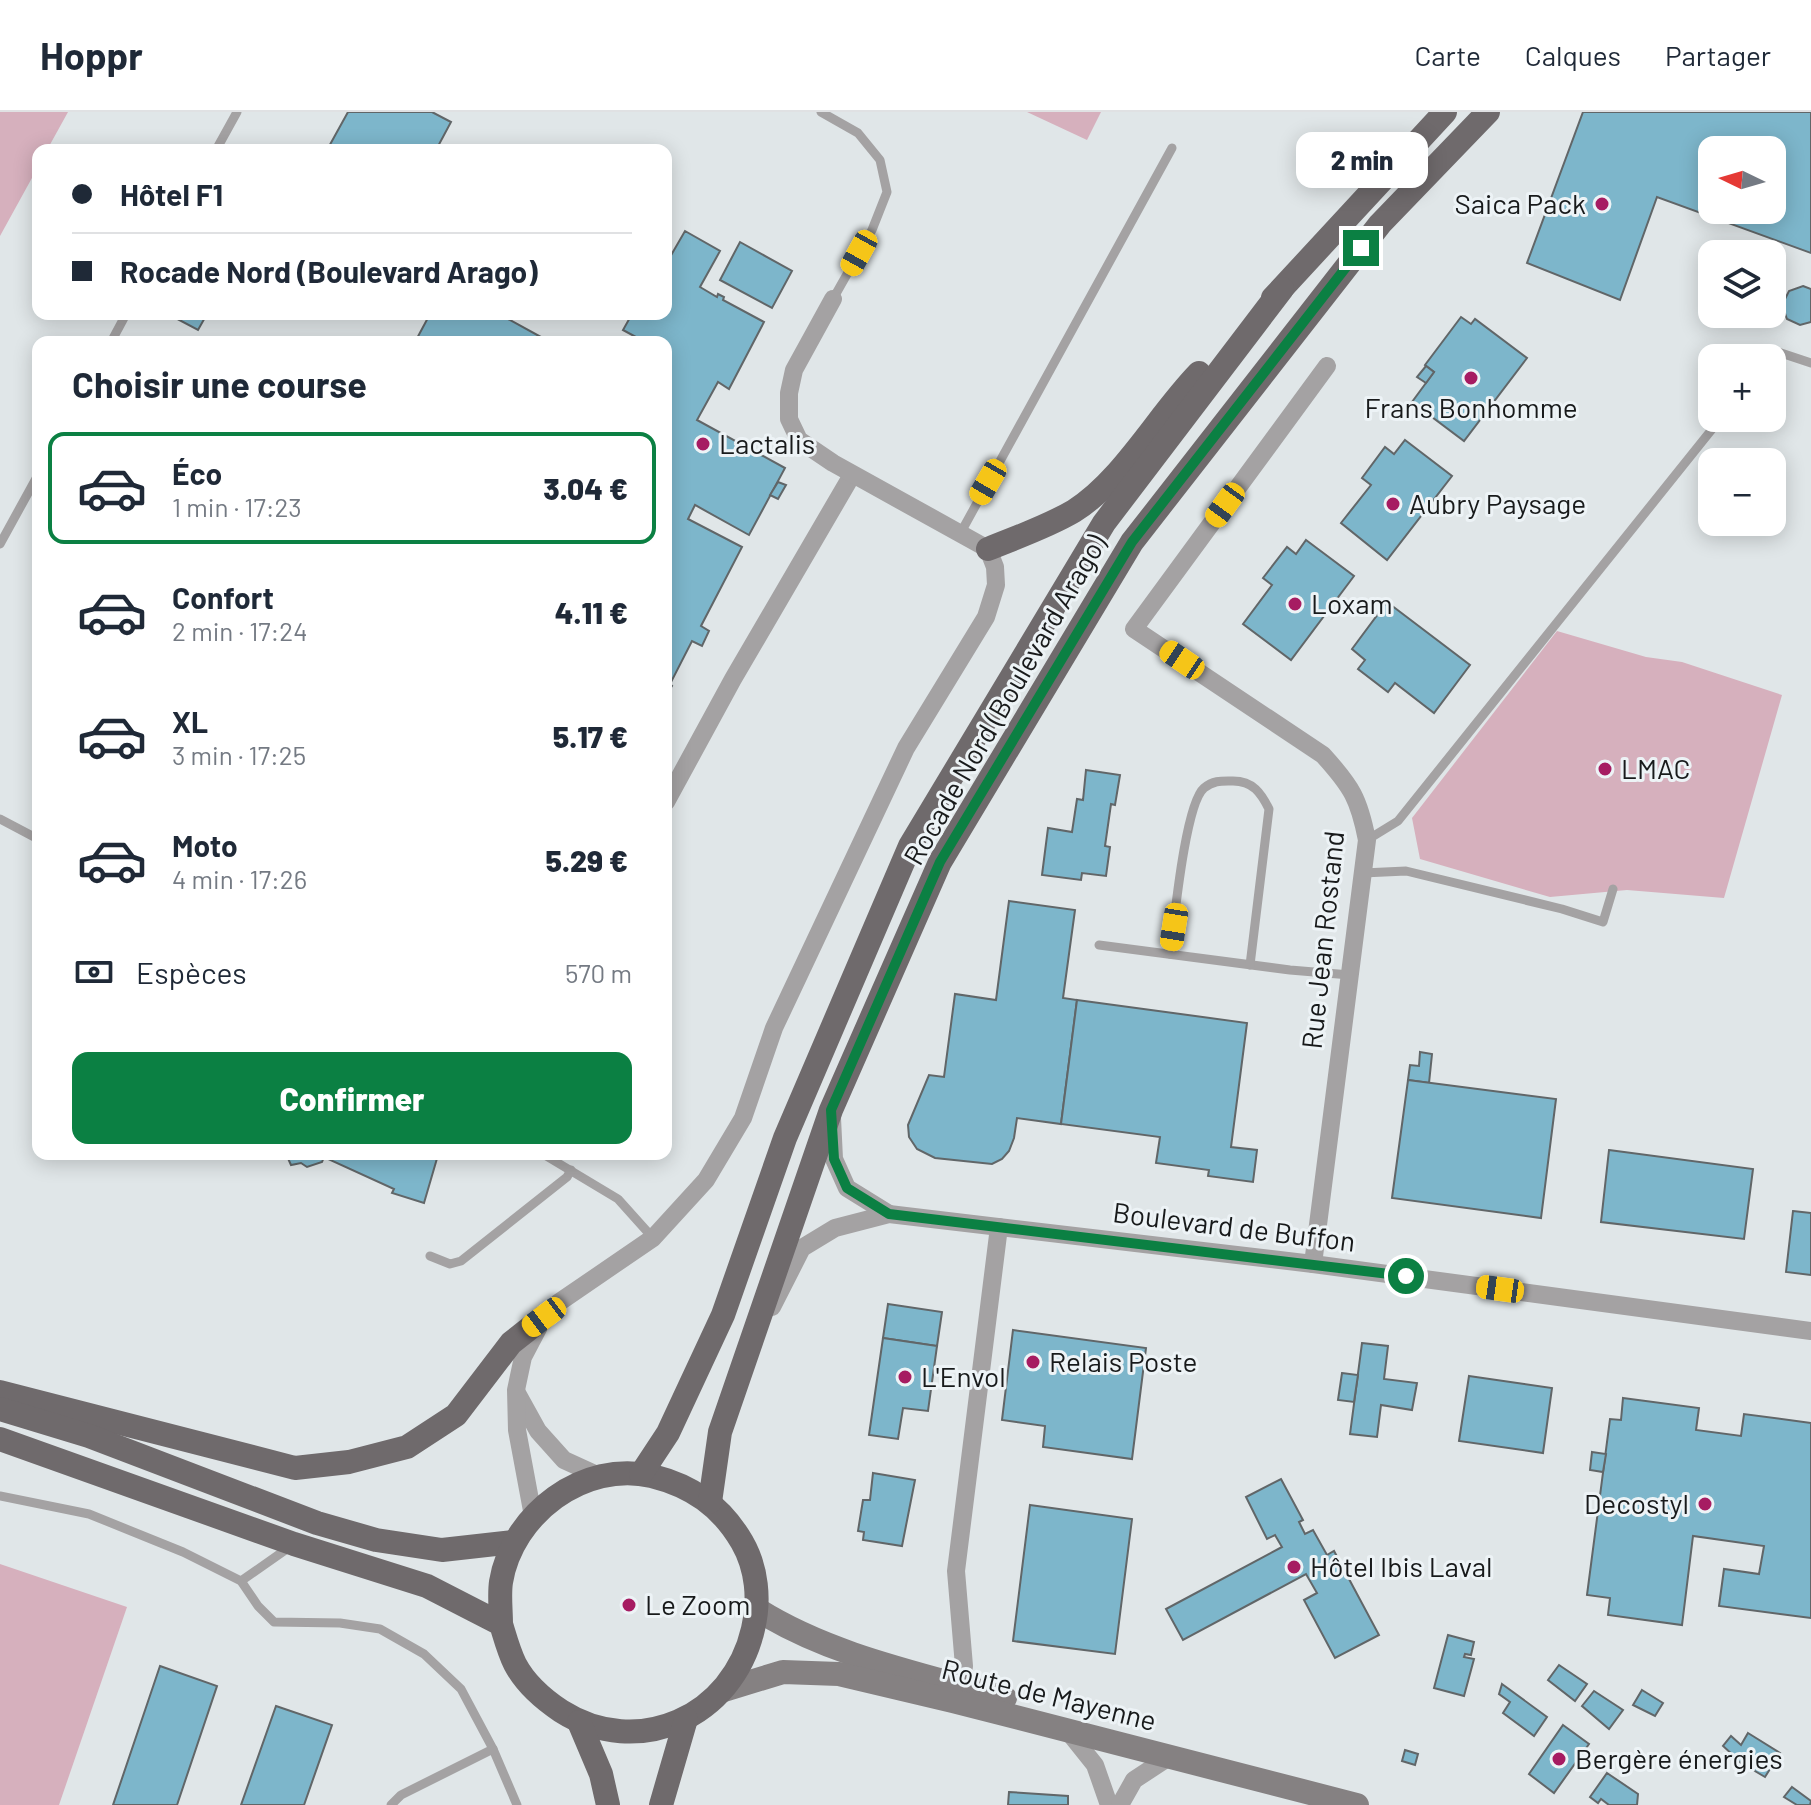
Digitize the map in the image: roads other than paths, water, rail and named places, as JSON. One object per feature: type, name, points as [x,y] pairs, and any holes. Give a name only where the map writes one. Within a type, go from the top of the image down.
[{"type":"main road","points":[[988,549],[1044,527],[1076,509],[1112,477],[1194,379],[1282,289],[1445,112]]},
{"type":"main road","name":"Rocade Nord (Boulevard Arago)","points":[[710,1502],[720,1432],[831,1110],[940,862],[1132,542],[1380,224],[1488,112]]},
{"type":"main road","points":[[641,1474],[668,1433],[723,1315],[785,1138],[910,846],[1104,523],[1282,289]]},
{"type":"main road","points":[[0,1392],[295,1468],[349,1462],[407,1447],[456,1415],[511,1343],[544,1317]]},
{"type":"main road","points":[[0,1409],[89,1436],[317,1523],[376,1540],[442,1550],[514,1542]]},
{"type":"main road","points":[[0,1439],[294,1544],[427,1586],[501,1624]]},
{"type":"main road","points":[[641,1474],[677,1483],[710,1502],[731,1524],[747,1550],[756,1579],[758,1610],[748,1653],[724,1690],[706,1706],[686,1719],[651,1730],[614,1731],[579,1722],[542,1699],[515,1665],[501,1624],[501,1582],[514,1542],[533,1516],[563,1491],[599,1476],[641,1474]]},
{"type":"main road","name":"Route de Mayenne","points":[[758,1610],[788,1629],[862,1657],[1235,1760],[1364,1805]]},
{"type":"main road","name":"Route de Mayenne","points":[[724,1690],[783,1672],[839,1674],[1357,1805]]},
{"type":"main road","points":[[661,1805],[686,1719]]},
{"type":"main road","points":[[579,1722],[601,1774],[608,1805]]},
{"type":"street","points":[[533,1516],[517,1430],[516,1390],[523,1357],[544,1317],[575,1291],[653,1238],[706,1180],[743,1118],[774,1028],[906,748],[986,617],[996,585],[995,567],[988,549],[852,475],[799,440],[789,419],[789,393],[794,370],[833,299]]},
{"type":"street","name":"Rue Jean Rostand","points":[[1313,1264],[1367,840],[1361,806],[1346,780],[1323,755],[1134,629],[1327,366]]},
{"type":"street","points":[[672,791],[733,679],[852,475]]},
{"type":"street","points":[[831,1110],[834,1159],[847,1188],[889,1214]]},
{"type":"street","points":[[743,1362],[802,1248],[835,1228],[889,1214]]},
{"type":"street","name":"Boulevard de Buffon","points":[[889,1214],[1313,1264],[1811,1331]]},
{"type":"street","points":[[961,1685],[964,1666],[956,1571],[999,1227]]},
{"type":"street","points":[[516,1390],[538,1431],[564,1460],[599,1476]]},
{"type":"street","points":[[1067,1730],[1095,1765],[1109,1805]]},
{"type":"street","points":[[1120,1805],[1134,1780],[1169,1757]]},
{"type":"lane","points":[[219,144],[237,112]]},
{"type":"lane","points":[[821,112],[858,133],[880,160],[887,192],[872,230],[833,299]]},
{"type":"lane","points":[[960,534],[1172,148]]},
{"type":"lane","points":[[1786,355],[1811,363]]},
{"type":"lane","points":[[1367,840],[1398,821],[1710,432]]},
{"type":"lane","points":[[0,544],[32,486]]},
{"type":"lane","points":[[1170,954],[1190,815],[1202,789],[1215,781],[1242,781],[1260,791],[1269,809],[1250,965]]},
{"type":"lane","points":[[0,819],[32,836]]},
{"type":"lane","points":[[1363,873],[1406,871],[1603,922],[1613,889]]},
{"type":"lane","points":[[1099,945],[1350,975]]},
{"type":"lane","points":[[554,1160],[618,1199],[653,1238]]},
{"type":"lane","points":[[430,1256],[450,1264],[461,1261],[567,1177],[571,1170]]},
{"type":"lane","points":[[0,1496],[89,1514],[183,1552],[241,1581],[258,1606],[274,1622],[340,1623],[380,1629],[424,1654],[461,1689],[493,1749],[517,1805]]},
{"type":"lane","points":[[241,1581],[294,1544]]},
{"type":"lane","points":[[391,1805],[401,1795],[493,1749]]},
{"type":"place","name":"Saica Pack","points":[[1602,204]]},
{"type":"place","name":"Frans Bonhomme","points":[[1471,378]]},
{"type":"place","name":"Lactalis","points":[[703,444]]},
{"type":"place","name":"Aubry Paysage","points":[[1393,504]]},
{"type":"place","name":"Loxam","points":[[1295,604]]},
{"type":"place","name":"LMAC","points":[[1605,769]]},
{"type":"place","name":"Relais Poste","points":[[1033,1362]]},
{"type":"place","name":"L'Envol","points":[[905,1377]]},
{"type":"place","name":"Decostyl","points":[[1705,1504]]},
{"type":"place","name":"Hôtel Ibis Laval","points":[[1294,1567]]},
{"type":"place","name":"Le Zoom","points":[[629,1605]]},
{"type":"place","name":"Bergère énergies","points":[[1559,1759]]}]
